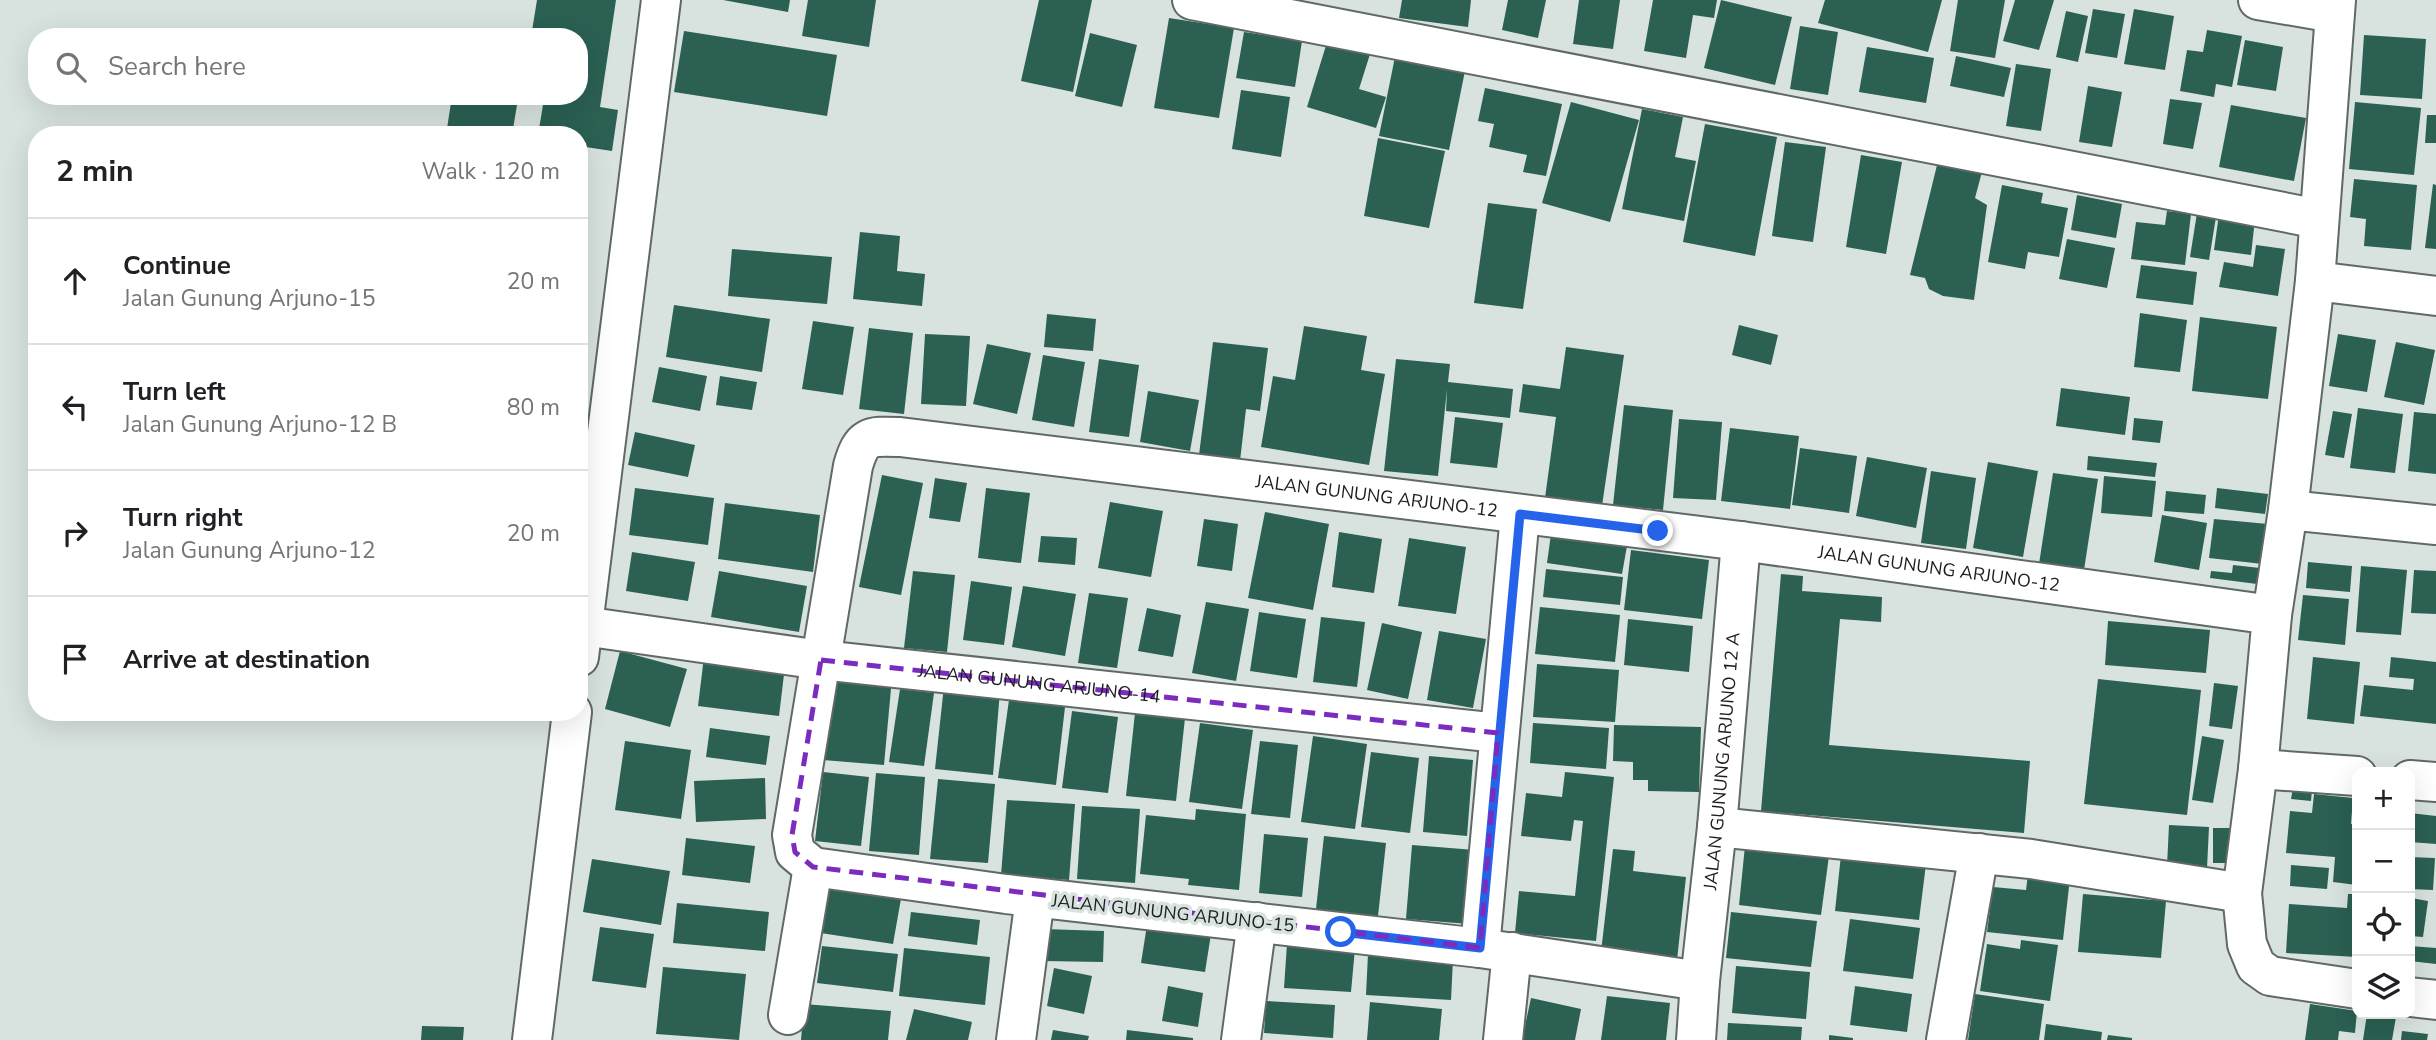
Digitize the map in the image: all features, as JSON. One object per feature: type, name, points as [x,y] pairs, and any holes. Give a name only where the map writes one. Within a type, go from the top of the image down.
[{"type":"street","points":[[588,586],[661,0]]},
{"type":"street","points":[[1192,0],[2319,219]]},
{"type":"street","points":[[2259,0],[2335,6],[2315,281],[2288,510],[2272,615],[2258,769],[2242,893],[2247,944],[2256,966],[2270,976],[2352,988]]},
{"type":"street","points":[[2315,281],[2436,296]]},
{"type":"street","name":"JALAN GUNUNG ARJUNO-12","points":[[813,867],[795,852],[792,835],[853,467],[859,447],[875,436],[1741,541],[2272,615]]},
{"type":"street","points":[[2288,510],[2436,525]]},
{"type":"street","points":[[1503,1040],[1496,950],[1498,733],[1520,514]]},
{"type":"street","name":"JALAN GUNUNG ARJUNO 12 A","points":[[1696,1040],[1741,541]]},
{"type":"street","name":"JALAN GUNUNG ARJUNO-14","points":[[588,643],[821,660],[1498,733]]},
{"type":"street","points":[[532,1040],[571,721]]},
{"type":"street","points":[[2258,769],[2352,776]]},
{"type":"street","points":[[2415,780],[2436,782]]},
{"type":"street","points":[[1717,827],[2031,859],[2242,893]]},
{"type":"street","points":[[1945,1040],[1979,853]]},
{"type":"street","points":[[788,1016],[813,867]]},
{"type":"street","name":"JALAN GUNUNG ARJUNO-15","points":[[813,867],[1035,898],[1496,950],[1700,981]]},
{"type":"street","points":[[1016,1040],[1035,898]]},
{"type":"street","points":[[1241,1040],[1257,922]]},
{"type":"street","points":[[2415,998],[2436,1000]]},
{"type":"highlighted area","points":[[821,660],[1498,733],[1480,948],[813,867],[795,852],[792,835]]},
{"type":"building","points":[[537,0],[616,0],[600,107],[618,110],[612,151],[588,147],[588,126],[540,126],[543,105],[588,105],[588,28],[532,28]]},
{"type":"building","points":[[723,0],[790,0],[788,12]]},
{"type":"building","points":[[808,0],[876,0],[869,47],[802,36]]},
{"type":"building","points":[[1039,0],[1092,0],[1073,92],[1021,81]]},
{"type":"building","points":[[1402,0],[1471,0],[1468,27],[1399,18]]},
{"type":"building","points":[[1508,0],[1546,0],[1538,38],[1502,30]]},
{"type":"building","points":[[1579,0],[1620,0],[1613,49],[1573,44]]},
{"type":"building","points":[[1653,0],[1717,0],[1714,18],[1693,15],[1686,58],[1644,51]]},
{"type":"building","points":[[1721,0],[1792,17],[1775,85],[1704,68]]},
{"type":"building","points":[[1825,0],[1942,0],[1928,52],[1818,23]]},
{"type":"building","points":[[1958,0],[2005,0],[1995,58],[1950,51]]},
{"type":"building","points":[[2015,0],[2054,0],[2039,50],[2003,41]]},
{"type":"building","points":[[2093,9],[2125,14],[2117,58],[2085,53]]},
{"type":"building","points":[[2134,9],[2174,16],[2165,70],[2124,64]]},
{"type":"building","points":[[2066,11],[2088,16],[2078,62],[2056,57]]},
{"type":"building","points":[[1169,18],[1234,28],[1219,118],[1154,108]]},
{"type":"building","points":[[1800,26],[1838,32],[1828,95],[1790,89]]},
{"type":"building","points":[[2207,30],[2242,36],[2232,87],[2216,84],[2214,97],[2180,91],[2187,50],[2203,52]]},
{"type":"building","points":[[684,31],[837,55],[827,116],[674,92]]},
{"type":"building","points":[[1244,32],[1302,41],[1295,87],[1236,78]]},
{"type":"building","points":[[1090,33],[1137,45],[1122,107],[1075,96]]},
{"type":"building","points":[[2364,35],[2426,39],[2422,99],[2360,95]]},
{"type":"building","points":[[1328,39],[1371,51],[1359,89],[1386,97],[1376,128],[1307,107]]},
{"type":"building","points":[[2245,40],[2283,47],[2276,91],[2237,85]]},
{"type":"building","points":[[1397,47],[1467,61],[1449,150],[1379,136]]},
{"type":"building","points":[[1867,47],[1934,58],[1926,103],[1859,92]]},
{"type":"building","points":[[1956,56],[2011,68],[2004,97],[1950,86]]},
{"type":"building","points":[[2016,64],[2051,69],[2041,131],[2006,126]]},
{"type":"building","points":[[2088,86],[2122,92],[2112,147],[2079,142]]},
{"type":"building","points":[[1485,88],[1562,104],[1546,176],[1523,172],[1527,155],[1489,147],[1494,124],[1478,121]]},
{"type":"building","points":[[1241,90],[1290,97],[1281,157],[1232,149]]},
{"type":"building","points":[[2170,99],[2202,103],[2193,149],[2163,144]]},
{"type":"building","points":[[1571,102],[1639,120],[1610,222],[1542,203]]},
{"type":"building","points":[[2355,102],[2421,108],[2414,175],[2349,169]]},
{"type":"building","points":[[451,105],[517,105],[514,126],[447,126]]},
{"type":"building","points":[[2231,105],[2306,118],[2294,181],[2219,167]]},
{"type":"building","points":[[1642,109],[1683,117],[1675,157],[1696,161],[1684,221],[1622,209]]},
{"type":"building","points":[[2427,115],[2436,115],[2436,143],[2425,143]]},
{"type":"building","points":[[1705,124],[1777,137],[1755,256],[1683,242]]},
{"type":"building","points":[[1378,138],[1445,151],[1429,228],[1364,216]]},
{"type":"building","points":[[1785,142],[1826,147],[1813,242],[1772,236]]},
{"type":"building","points":[[1861,155],[1902,162],[1886,254],[1846,247]]},
{"type":"building","points":[[1939,157],[1983,168],[1975,198],[1987,205],[1974,300],[1943,296],[1929,289],[1925,278],[1910,275]]},
{"type":"building","points":[[2354,179],[2417,185],[2411,250],[2364,246],[2366,219],[2350,217]]},
{"type":"building","points":[[2433,184],[2436,185],[2436,249],[2425,248]]},
{"type":"building","points":[[2002,185],[2043,193],[2041,203],[2068,208],[2059,257],[2028,252],[2025,269],[1988,262]]},
{"type":"building","points":[[2077,195],[2122,204],[2116,238],[2071,230]]},
{"type":"building","points":[[1488,203],[1537,209],[1523,309],[1474,303]]},
{"type":"building","points":[[2167,211],[2191,214],[2185,265],[2131,259],[2136,222],[2165,225]]},
{"type":"building","points":[[2197,213],[2216,217],[2209,260],[2190,257]]},
{"type":"building","points":[[2219,214],[2255,219],[2251,255],[2214,250]]},
{"type":"building","points":[[860,232],[900,236],[897,271],[925,274],[922,306],[853,299]]},
{"type":"building","points":[[2067,239],[2115,248],[2107,288],[2059,279]]},
{"type":"building","points":[[2256,245],[2285,249],[2278,296],[2219,287],[2224,262],[2253,267]]},
{"type":"building","points":[[732,249],[832,257],[827,304],[728,296]]},
{"type":"building","points":[[2141,265],[2197,272],[2193,305],[2136,298]]},
{"type":"building","points":[[674,305],[770,319],[762,372],[666,357]]},
{"type":"building","points":[[2140,313],[2187,320],[2180,372],[2134,367]]},
{"type":"building","points":[[1047,314],[1096,319],[1093,351],[1044,347]]},
{"type":"building","points":[[2200,317],[2277,327],[2268,399],[2192,391]]},
{"type":"building","points":[[813,321],[854,327],[843,395],[802,389]]},
{"type":"building","points":[[1739,325],[1778,335],[1771,365],[1732,355]]},
{"type":"building","points":[[1304,326],[1367,336],[1361,370],[1385,374],[1369,465],[1261,447],[1273,376],[1295,380]]},
{"type":"building","points":[[869,328],[913,333],[904,414],[859,409]]},
{"type":"building","points":[[925,334],[970,336],[966,406],[921,404]]},
{"type":"building","points":[[2338,334],[2376,340],[2367,392],[2329,386]]},
{"type":"building","points":[[1213,342],[1268,348],[1260,411],[1246,409],[1240,461],[1199,455]]},
{"type":"building","points":[[2396,342],[2435,350],[2424,405],[2384,397]]},
{"type":"building","points":[[987,344],[1031,353],[1017,414],[973,404]]},
{"type":"building","points":[[1566,347],[1624,355],[1602,506],[1545,498],[1556,417],[1519,412],[1523,384],[1560,389]]},
{"type":"building","points":[[1043,355],[1085,362],[1074,427],[1032,420]]},
{"type":"building","points":[[1099,359],[1139,365],[1129,437],[1089,432]]},
{"type":"building","points":[[1396,359],[1450,364],[1448,382],[1513,389],[1510,418],[1446,411],[1447,389],[1438,476],[1384,471]]},
{"type":"building","points":[[659,367],[707,376],[700,411],[652,402]]},
{"type":"building","points":[[720,376],[757,382],[752,410],[716,405]]},
{"type":"building","points":[[2061,388],[2130,397],[2125,435],[2056,426]]},
{"type":"building","points":[[1148,391],[1199,400],[1190,451],[1140,442]]},
{"type":"building","points":[[1624,405],[1673,410],[1663,510],[1613,505]]},
{"type":"building","points":[[2358,408],[2403,414],[2395,473],[2350,468]]},
{"type":"building","points":[[2333,411],[2352,414],[2344,458],[2325,455]]},
{"type":"building","points":[[2414,412],[2436,414],[2436,474],[2408,471]]},
{"type":"building","points":[[1455,417],[1503,423],[1497,468],[1450,463]]},
{"type":"building","points":[[2134,418],[2163,421],[2160,443],[2132,440]]},
{"type":"building","points":[[1679,419],[1722,422],[1716,500],[1673,498]]},
{"type":"building","points":[[1730,428],[1799,436],[1790,509],[1721,501]]},
{"type":"building","points":[[635,432],[695,445],[688,477],[628,465]]},
{"type":"building","points":[[1800,448],[1857,456],[1849,513],[1792,505]]},
{"type":"building","points":[[2088,456],[2157,463],[2155,477],[2087,470]]},
{"type":"building","points":[[1867,457],[1927,468],[1916,528],[1856,516]]},
{"type":"building","points":[[1988,462],[2038,471],[2023,557],[1973,548]]},
{"type":"building","points":[[1931,471],[1976,478],[1966,549],[1921,543]]},
{"type":"building","points":[[2053,473],[2098,479],[2084,570],[2039,564]]},
{"type":"building","points":[[882,475],[923,483],[901,595],[859,587]]},
{"type":"building","points":[[2104,476],[2156,481],[2152,517],[2101,513]]},
{"type":"building","points":[[935,478],[967,483],[960,522],[929,518]]},
{"type":"building","points":[[635,488],[714,498],[708,545],[629,535]]},
{"type":"building","points":[[986,488],[1030,493],[1021,563],[978,558]]},
{"type":"building","points":[[2217,488],[2268,494],[2265,514],[2215,508]]},
{"type":"building","points":[[2166,491],[2206,495],[2204,514],[2164,511]]},
{"type":"building","points":[[1110,502],[1163,511],[1151,577],[1098,568]]},
{"type":"building","points":[[725,503],[820,515],[813,572],[718,559]]},
{"type":"building","points":[[1265,512],[1329,524],[1313,610],[1248,598]]},
{"type":"building","points":[[2162,515],[2207,523],[2199,570],[2154,562]]},
{"type":"building","points":[[1204,519],[1238,524],[1232,571],[1197,566]]},
{"type":"building","points":[[2214,519],[2268,524],[2263,564],[2209,558]]},
{"type":"building","points":[[1339,532],[1382,539],[1374,593],[1332,587]]},
{"type":"building","points":[[1551,534],[1627,546],[1622,574],[1547,563]]},
{"type":"building","points":[[1041,536],[1077,538],[1075,565],[1038,562]]},
{"type":"building","points":[[1409,538],[1466,547],[1456,614],[1398,606]]},
{"type":"building","points":[[1631,550],[1709,560],[1702,619],[1624,610]]},
{"type":"building","points":[[632,552],[695,562],[688,601],[626,591]]},
{"type":"building","points":[[2308,562],[2352,566],[2350,592],[2306,588]]},
{"type":"building","points":[[2233,565],[2260,568],[2257,584],[2210,578],[2211,571],[2232,573]]},
{"type":"building","points":[[2361,566],[2407,570],[2401,635],[2356,632]]},
{"type":"building","points":[[1546,569],[1623,577],[1620,605],[1543,597]]},
{"type":"building","points":[[2414,570],[2436,571],[2436,614],[2411,613]]},
{"type":"building","points":[[719,571],[807,586],[799,632],[711,617]]},
{"type":"building","points":[[913,571],[955,575],[947,652],[904,648]]},
{"type":"building","points":[[1781,574],[1803,576],[1802,591],[1882,597],[1881,622],[1840,619],[1829,745],[2030,761],[2024,833],[1761,811]]},
{"type":"building","points":[[971,581],[1012,587],[1004,645],[963,640]]},
{"type":"building","points":[[1023,586],[1076,594],[1065,656],[1012,647]]},
{"type":"building","points":[[1089,593],[1128,598],[1117,668],[1078,663]]},
{"type":"building","points":[[2303,595],[2349,599],[2345,645],[2298,640]]},
{"type":"building","points":[[1206,602],[1249,609],[1236,681],[1192,673]]},
{"type":"building","points":[[1540,607],[1620,615],[1615,662],[1535,654]]},
{"type":"building","points":[[1147,608],[1181,615],[1173,657],[1138,651]]},
{"type":"building","points":[[1259,612],[1306,619],[1297,678],[1250,671]]},
{"type":"building","points":[[1321,617],[1365,622],[1357,687],[1313,682]]},
{"type":"building","points":[[1628,619],[1693,626],[1689,672],[1624,665]]},
{"type":"building","points":[[2108,621],[2210,630],[2206,673],[2105,665]]},
{"type":"building","points":[[1382,623],[1422,632],[1408,699],[1367,690]]},
{"type":"building","points":[[1439,631],[1486,639],[1473,708],[1427,700]]},
{"type":"building","points":[[620,651],[687,669],[670,727],[605,709]]},
{"type":"building","points":[[704,657],[785,666],[779,716],[698,706]]},
{"type":"building","points":[[2313,657],[2360,662],[2354,724],[2307,719]]},
{"type":"building","points":[[2391,657],[2436,662],[2436,724],[2360,716],[2364,685],[2413,690],[2414,679],[2389,677]]},
{"type":"building","points":[[1537,664],[1619,670],[1615,722],[1533,717]]},
{"type":"building","points":[[831,673],[892,678],[884,765],[823,760]]},
{"type":"building","points":[[2098,679],[2201,690],[2187,815],[2084,804]]},
{"type":"building","points":[[2214,683],[2238,686],[2232,729],[2209,726]]},
{"type":"building","points":[[944,686],[1000,691],[993,775],[935,769]]},
{"type":"building","points":[[900,689],[934,693],[924,766],[889,762]]},
{"type":"building","points":[[1009,700],[1065,707],[1056,785],[998,778]]},
{"type":"building","points":[[1072,711],[1118,717],[1108,793],[1062,788]]},
{"type":"building","points":[[1135,713],[1185,718],[1176,801],[1126,796]]},
{"type":"building","points":[[1200,723],[1253,730],[1242,809],[1189,802]]},
{"type":"building","points":[[1533,723],[1609,728],[1606,769],[1530,763]]},
{"type":"building","points":[[1614,725],[1701,727],[1699,792],[1648,791],[1648,780],[1633,780],[1633,762],[1613,761]]},
{"type":"building","points":[[710,728],[770,736],[766,765],[706,757]]},
{"type":"building","points":[[1313,736],[1367,744],[1355,829],[1301,822]]},
{"type":"building","points":[[2202,736],[2224,740],[2213,803],[2192,800]]},
{"type":"building","points":[[625,741],[691,750],[681,819],[615,810]]},
{"type":"building","points":[[1260,741],[1298,745],[1290,818],[1251,814]]},
{"type":"building","points":[[1371,752],[1419,758],[1410,833],[1361,827]]},
{"type":"building","points":[[1429,756],[1473,760],[1467,836],[1423,832]]},
{"type":"building","points":[[823,772],[869,777],[861,846],[815,841]]},
{"type":"building","points":[[1565,772],[1614,777],[1596,941],[1515,933],[1519,891],[1575,896],[1583,821],[1574,820],[1571,841],[1521,836],[1526,793],[1562,797]]},
{"type":"building","points":[[876,773],[925,777],[919,855],[869,851]]},
{"type":"building","points":[[765,778],[766,819],[696,822],[694,781]]},
{"type":"building","points":[[938,779],[995,784],[988,863],[930,859]]},
{"type":"building","points":[[2293,788],[2312,790],[2311,801],[2291,799]]},
{"type":"building","points":[[2314,794],[2352,798],[2352,884],[2333,882],[2335,857],[2286,853],[2290,811],[2312,813]]},
{"type":"building","points":[[1007,800],[1075,804],[1069,880],[1001,875]]},
{"type":"building","points":[[1082,806],[1140,809],[1135,883],[1077,879]]},
{"type":"building","points":[[1196,809],[1246,814],[1239,890],[1188,885],[1189,879],[1140,874],[1146,815],[1195,820]]},
{"type":"building","points":[[2415,814],[2436,816],[2436,844],[2415,842]]},
{"type":"building","points":[[2169,825],[2209,827],[2207,868],[2167,866]]},
{"type":"building","points":[[2213,828],[2229,828],[2229,863],[2213,863]]},
{"type":"building","points":[[1264,834],[1308,838],[1302,897],[1259,893]]},
{"type":"building","points":[[1324,836],[1386,843],[1378,916],[1316,909]]},
{"type":"building","points":[[686,838],[755,846],[750,883],[682,875]]},
{"type":"building","points":[[1412,845],[1475,850],[1469,924],[1406,919]]},
{"type":"building","points":[[1745,846],[1829,856],[1821,915],[1739,905]]},
{"type":"building","points":[[1613,849],[1635,851],[1633,871],[1686,877],[1677,960],[1601,952]]},
{"type":"building","points":[[1841,855],[1926,864],[1919,920],[1835,911]]},
{"type":"building","points":[[2415,857],[2435,858],[2433,890],[2415,889]]},
{"type":"building","points":[[592,859],[670,871],[661,925],[583,912]]},
{"type":"building","points":[[2291,865],[2329,868],[2327,889],[2290,886]]},
{"type":"building","points":[[2028,874],[2070,878],[2063,940],[1987,932],[1993,887],[2026,890]]},
{"type":"building","points":[[822,881],[902,893],[893,944],[814,932]]},
{"type":"building","points":[[2083,894],[2166,901],[2161,958],[2078,952]]},
{"type":"building","points":[[2348,894],[2352,894],[2352,957],[2286,953],[2289,904],[2347,908]]},
{"type":"building","points":[[2415,899],[2428,901],[2423,937],[2415,936]]},
{"type":"building","points":[[677,903],[769,912],[765,951],[673,943]]},
{"type":"building","points":[[911,912],[980,920],[977,945],[908,936]]},
{"type":"building","points":[[1731,912],[1817,921],[1811,967],[1726,958]]},
{"type":"building","points":[[1850,919],[1920,928],[1913,979],[1843,971]]},
{"type":"building","points":[[1147,925],[1211,934],[1205,972],[1141,963]]},
{"type":"building","points":[[600,927],[654,934],[646,988],[592,981]]},
{"type":"building","points":[[1044,929],[1104,931],[1103,962],[1043,961]]},
{"type":"building","points":[[2021,940],[2058,945],[2050,1001],[1980,991],[1987,944],[2020,949]]},
{"type":"building","points":[[1287,944],[1355,948],[1351,992],[1284,988]]},
{"type":"building","points":[[822,946],[898,954],[893,992],[817,983]]},
{"type":"building","points":[[2415,946],[2436,948],[2436,964],[2415,962]]},
{"type":"building","points":[[904,948],[990,957],[985,1005],[899,996]]},
{"type":"building","points":[[1368,954],[1453,959],[1451,1000],[1366,995]]},
{"type":"building","points":[[1736,966],[1810,972],[1806,1019],[1732,1013]]},
{"type":"building","points":[[663,967],[746,974],[739,1040],[656,1034]]},
{"type":"building","points":[[1054,968],[1092,976],[1084,1014],[1047,1006]]},
{"type":"building","points":[[1168,986],[1203,993],[1198,1027],[1162,1021]]},
{"type":"building","points":[[1855,986],[1912,994],[1907,1032],[1850,1025]]},
{"type":"building","points":[[1975,994],[2044,1004],[2039,1040],[1968,1040]]},
{"type":"building","points":[[1607,996],[1670,1003],[1666,1040],[1601,1040]]},
{"type":"building","points":[[1531,998],[1581,1009],[1575,1040],[1522,1040]]},
{"type":"building","points":[[1266,1001],[1335,1005],[1333,1038],[1264,1033]]},
{"type":"building","points":[[1370,1002],[1442,1009],[1439,1040],[1367,1040]]},
{"type":"building","points":[[804,1004],[891,1011],[888,1040],[801,1040]]},
{"type":"building","points":[[2310,1004],[2352,1010],[2352,1019],[2356,1019],[2355,1033],[2339,1031],[2338,1040],[2305,1040]]},
{"type":"building","points":[[914,1009],[972,1022],[968,1040],[906,1040]]},
{"type":"building","points":[[2366,1019],[2396,1019],[2392,1040],[2363,1040]]},
{"type":"building","points":[[1728,1023],[1802,1027],[1801,1040],[1727,1040]]},
{"type":"building","points":[[2046,1024],[2102,1032],[2101,1040],[2044,1040]]},
{"type":"building","points":[[422,1026],[464,1027],[463,1040],[421,1040]]},
{"type":"building","points":[[1053,1030],[1089,1036],[1088,1040],[1051,1040]]},
{"type":"building","points":[[1127,1030],[1193,1038],[1193,1040],[1126,1040]]},
{"type":"building","points":[[2402,1031],[2428,1034],[2427,1040],[2401,1040]]},
{"type":"building","points":[[1829,1035],[1853,1038],[1853,1040],[1829,1040]]},
{"type":"building","points":[[2108,1035],[2132,1038],[2132,1040],[2107,1040]]},
{"type":"route","points":[[1341,932],[1480,948],[1520,514],[1658,531]]}]
